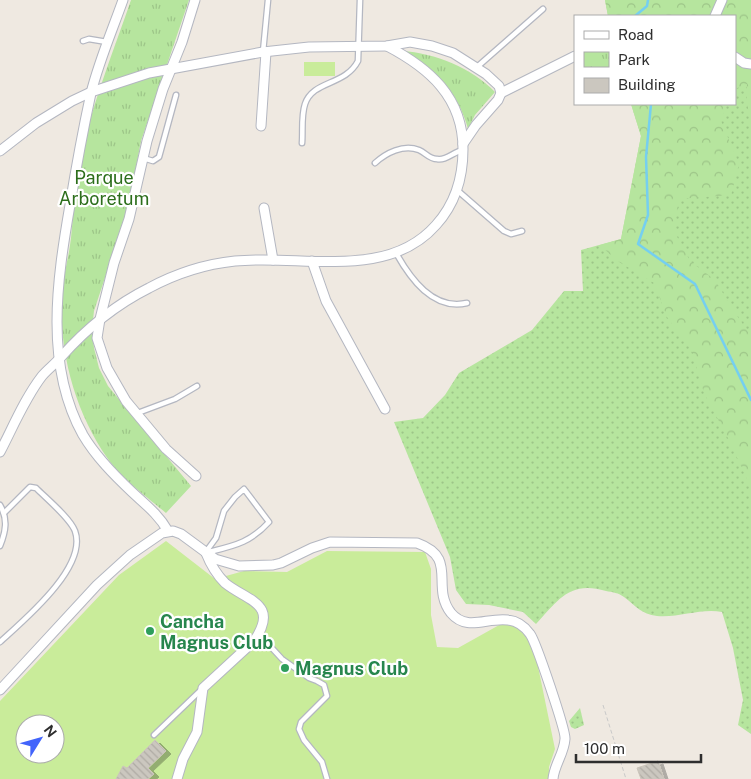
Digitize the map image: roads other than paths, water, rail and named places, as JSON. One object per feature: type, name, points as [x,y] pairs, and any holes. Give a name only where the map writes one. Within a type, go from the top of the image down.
[{"type":"street","points":[[123,0],[107,42],[92,92],[61,256],[58,288],[59,359],[69,401],[84,436],[101,461],[160,518],[168,531]]},
{"type":"street","points":[[195,0],[172,69],[163,89],[143,158],[129,219],[114,263],[100,319],[98,338],[102,354],[115,384],[135,414],[166,449],[196,476]]},
{"type":"street","points":[[715,15],[722,0]]},
{"type":"street","points":[[0,151],[36,123],[92,92],[149,73],[264,52],[309,47],[387,46],[410,42],[432,46],[453,53],[477,67],[499,86],[501,93],[498,100],[476,125],[463,147]]},
{"type":"street","points":[[0,452],[29,396],[42,376],[79,336],[137,294],[183,273],[235,261],[366,260],[396,253],[414,244],[433,229],[447,211],[458,190],[463,167],[462,130],[452,103],[427,71],[387,46]]},
{"type":"street","points":[[261,126],[264,52]]},
{"type":"street","points":[[501,93],[574,56]]},
{"type":"street","points":[[736,58],[744,63],[751,64]]},
{"type":"street","points":[[264,208],[273,260]]},
{"type":"street","points":[[312,261],[326,301],[385,409]]},
{"type":"street","points":[[0,690],[103,578],[162,532],[168,531],[181,534],[206,553],[224,563],[251,566],[281,563],[312,548],[330,542],[407,542],[427,546],[440,560],[445,602],[456,618],[470,624],[491,620],[509,620],[522,626],[534,639],[566,738],[562,755],[554,770],[553,779]]},
{"type":"street","points":[[177,779],[197,732],[203,688],[254,641],[259,634],[263,618],[259,606],[248,596],[223,581],[209,561],[206,553]]},
{"type":"lane","points":[[264,52],[268,0]]},
{"type":"lane","points":[[302,143],[304,107],[307,98],[314,90],[337,81],[353,68],[359,56],[360,0]]},
{"type":"lane","points":[[477,67],[543,10]]},
{"type":"lane","points":[[83,41],[89,39],[107,42]]},
{"type":"lane","points":[[143,158],[154,161],[159,157],[176,95]]},
{"type":"lane","points":[[375,163],[387,154],[405,148],[419,150],[432,158],[440,160],[463,147]]},
{"type":"lane","points":[[458,190],[504,231],[511,234],[522,231]]},
{"type":"lane","points":[[396,253],[413,279],[432,297],[448,304],[466,302]]},
{"type":"lane","points":[[135,414],[175,398],[197,386]]},
{"type":"lane","points":[[0,642],[37,608],[69,568],[78,542],[74,529],[36,488],[30,488],[4,513]]},
{"type":"lane","points":[[244,489],[269,522],[250,540],[206,553],[216,538],[224,511],[244,489]]},
{"type":"lane","points":[[0,505],[6,524],[0,546]]},
{"type":"lane","points":[[259,634],[282,659],[324,685],[327,696],[300,722],[299,729],[304,740],[322,762],[327,779]]},
{"type":"lane","points":[[154,735],[203,688]]},
{"type":"waterway","points":[[636,15],[647,6],[648,0]]},
{"type":"waterway","points":[[651,105],[646,157],[648,215],[638,244],[695,284],[751,400]]},
{"type":"place","name":"Cancha Magnus Club","points":[[150,631]]},
{"type":"place","name":"Magnus Club","points":[[285,668]]},
{"type":"park label","name":"Parque Arboretum","points":[[104,187]]}]
